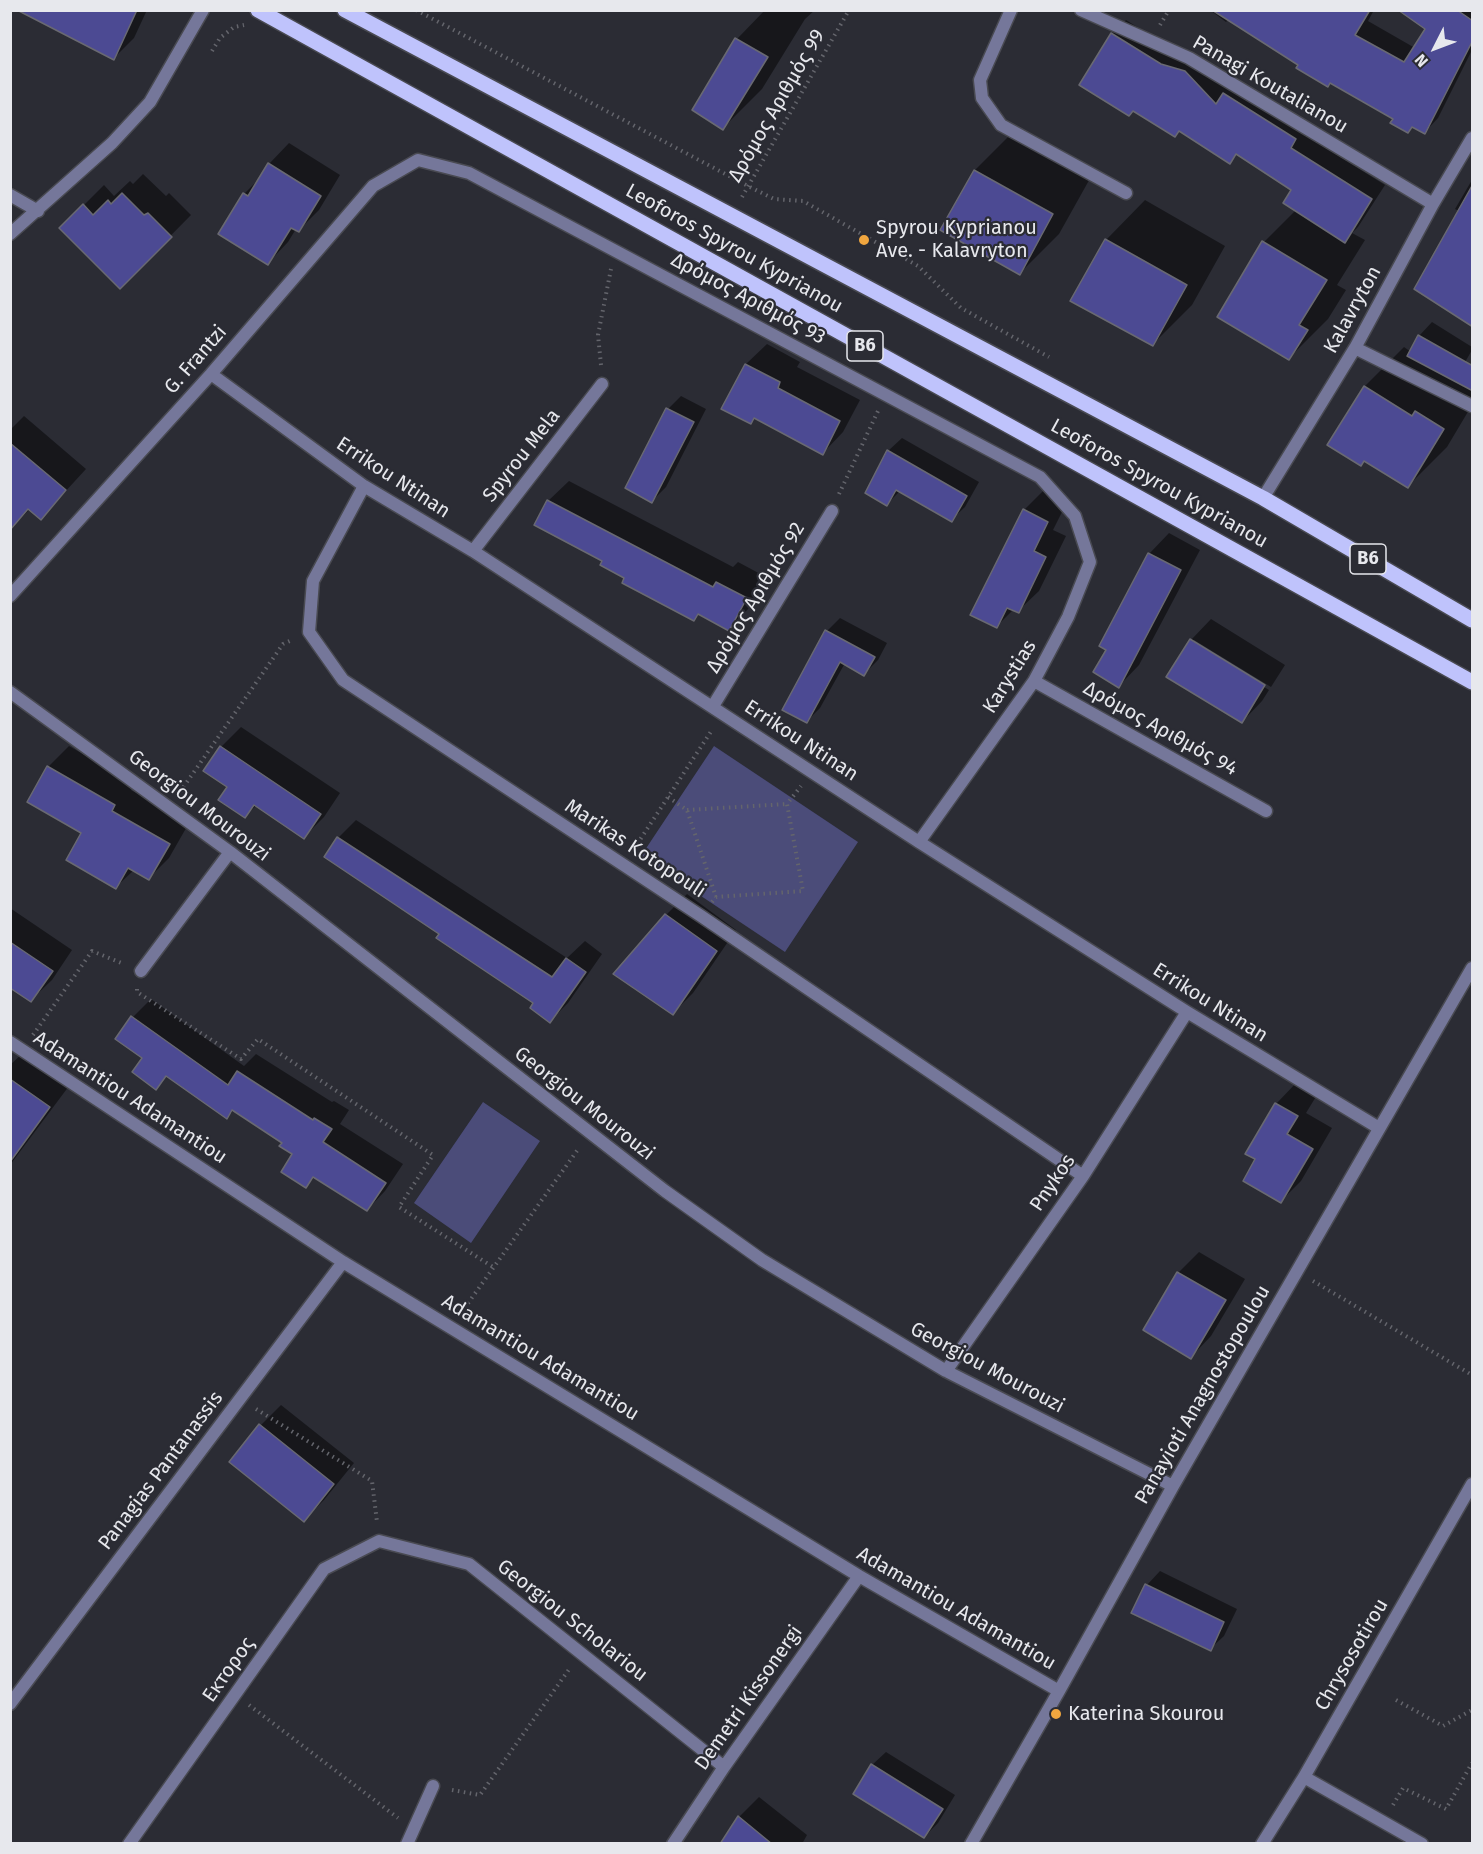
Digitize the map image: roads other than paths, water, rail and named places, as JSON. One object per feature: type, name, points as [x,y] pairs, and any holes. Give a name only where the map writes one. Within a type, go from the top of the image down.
[{"type":"main road","name":"Leoforos Spyrou Kyprianou","points":[[345,10],[1263,498],[1473,620]]},
{"type":"main road","name":"Leoforos Spyrou Kyprianou","points":[[255,17],[1473,682]]},
{"type":"street","points":[[10,234],[112,143],[150,102],[202,10]]},
{"type":"street","points":[[1011,10],[980,80],[982,98],[1001,125],[1126,193]]},
{"type":"street","name":"Panagi Koutalianou","points":[[1081,10],[1189,58],[1433,204]]},
{"type":"street","name":"Kalavryton","points":[[1263,498],[1355,348],[1433,204],[1473,138]]},
{"type":"street","name":"Δρόμος Αριθμός 93","points":[[418,160],[469,173],[1040,477],[1075,516]]},
{"type":"street","name":"G. Frantzi","points":[[10,596],[211,374],[373,186],[418,160]]},
{"type":"street","points":[[10,195],[38,211]]},
{"type":"street","points":[[1355,348],[1473,406]]},
{"type":"street","name":"Errikou Ntinan","points":[[211,374],[364,486],[473,551],[919,842],[1187,1012],[1379,1128]]},
{"type":"street","name":"Spyrou Mela","points":[[473,551],[603,384]]},
{"type":"street","name":"Marikas Kotopouli","points":[[364,486],[313,581],[309,632],[343,680],[624,865],[1083,1176]]},
{"type":"street","name":"Δρόμος Αριθμός 92","points":[[718,709],[832,511]]},
{"type":"street","name":"Karystias","points":[[919,842],[1034,681],[1068,617],[1090,562],[1075,516]]},
{"type":"street","points":[[1456,610],[1473,614]]},
{"type":"street","name":"Δρόμος Αριθμός 94","points":[[1034,681],[1266,811]]},
{"type":"street","name":"Georgiou Mourouzi","points":[[10,692],[230,852],[665,1191],[762,1260],[946,1371],[1173,1486]]},
{"type":"street","points":[[141,970],[230,852]]},
{"type":"street","name":"Panayioti Anagnostopoulou","points":[[971,1844],[1173,1486],[1473,968]]},
{"type":"street","name":"Pnykos","points":[[946,1371],[1083,1176],[1187,1012]]},
{"type":"street","name":"Adamantiou Adamantiou","points":[[10,1042],[343,1262],[859,1576],[1059,1691]]},
{"type":"street","name":"Panagias Pantanassis","points":[[10,1704],[343,1262]]},
{"type":"street","name":"Chrysosotirou","points":[[1262,1844],[1304,1777],[1473,1484]]},
{"type":"street","name":"Georgiou Scholariou","points":[[379,1541],[469,1564],[724,1767]]},
{"type":"street","name":"Εκτορος","points":[[129,1844],[324,1569],[379,1541]]},
{"type":"street","name":"Demetri Kissonergi","points":[[673,1844],[724,1767],[859,1576]]},
{"type":"street","points":[[1304,1777],[1422,1844]]},
{"type":"street","points":[[407,1844],[433,1786]]},
{"type":"place","name":"Spyrou Kyprianou Ave. - Kalavryton","points":[[864,240]]},
{"type":"place","name":"Katerina Skourou","points":[[1056,1714]]}]
